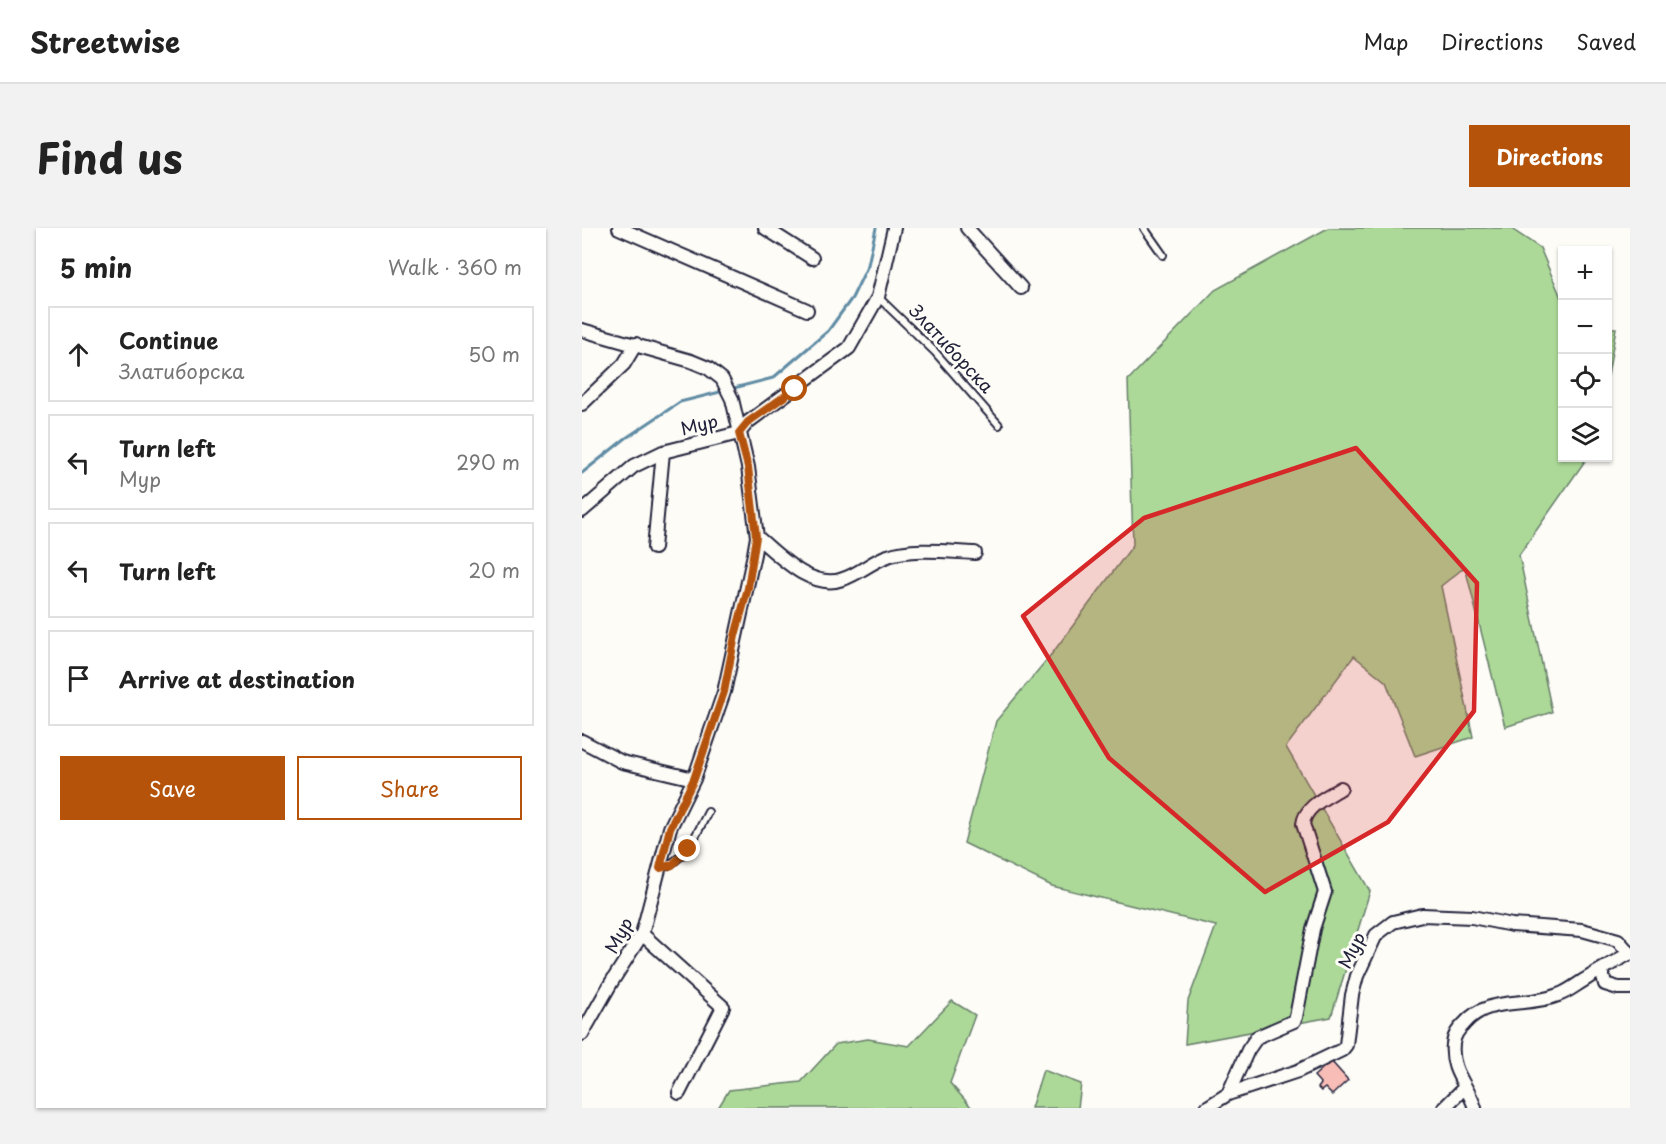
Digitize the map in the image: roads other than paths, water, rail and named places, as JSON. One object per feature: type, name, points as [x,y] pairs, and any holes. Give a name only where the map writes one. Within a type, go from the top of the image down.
[{"type":"street","points":[[619,228],[807,310]]},
{"type":"street","points":[[765,228],[812,258]]},
{"type":"street","points":[[739,433],[748,422],[849,348],[878,297],[894,228]]},
{"type":"street","points":[[967,228],[1021,288]]},
{"type":"street","points":[[582,330],[636,344],[708,368],[722,379],[732,399],[739,433]]},
{"type":"street","points":[[582,404],[624,364],[636,344]]},
{"type":"street","name":"Мур","points":[[582,512],[634,466],[663,452],[739,433],[748,467],[756,537],[748,588],[735,636],[724,692],[694,779],[670,828],[642,934],[582,1034]]},
{"type":"street","points":[[654,548],[663,452]]},
{"type":"street","points":[[756,537],[796,568],[816,580],[833,582],[846,579],[889,555],[921,551],[975,553]]},
{"type":"street","points":[[582,741],[622,762],[694,779]]},
{"type":"street","name":"Мур","points":[[1228,1094],[1248,1050],[1257,1038],[1294,1021],[1296,1017],[1313,929],[1325,891],[1303,824],[1304,818],[1307,812],[1341,788]]},
{"type":"street","name":"Мур","points":[[1206,1108],[1228,1094],[1298,1071],[1342,1050],[1346,1045],[1352,994],[1357,976],[1376,935],[1393,922],[1422,915],[1472,917],[1512,926],[1582,930],[1618,940],[1630,953],[1560,995],[1546,999],[1497,1004],[1467,1019],[1456,1032],[1453,1053],[1457,1072],[1475,1108]]},
{"type":"street","points":[[642,934],[723,1006],[679,1093]]},
{"type":"street","points":[[1601,970],[1605,984],[1618,988],[1630,988]]},
{"type":"street","points":[[1444,1108],[1464,1088]]},
{"type":"lane","points":[[1144,228],[1163,255]]},
{"type":"lane","name":"Златиборска","points":[[878,297],[934,352],[999,425]]},
{"type":"lane","points":[[660,868],[672,865],[688,849],[708,812]]},
{"type":"waterway","points":[[730,389],[773,378],[828,331],[852,298],[868,265],[876,228]]},
{"type":"waterway","points":[[582,473],[626,438],[680,402],[724,391]]}]
